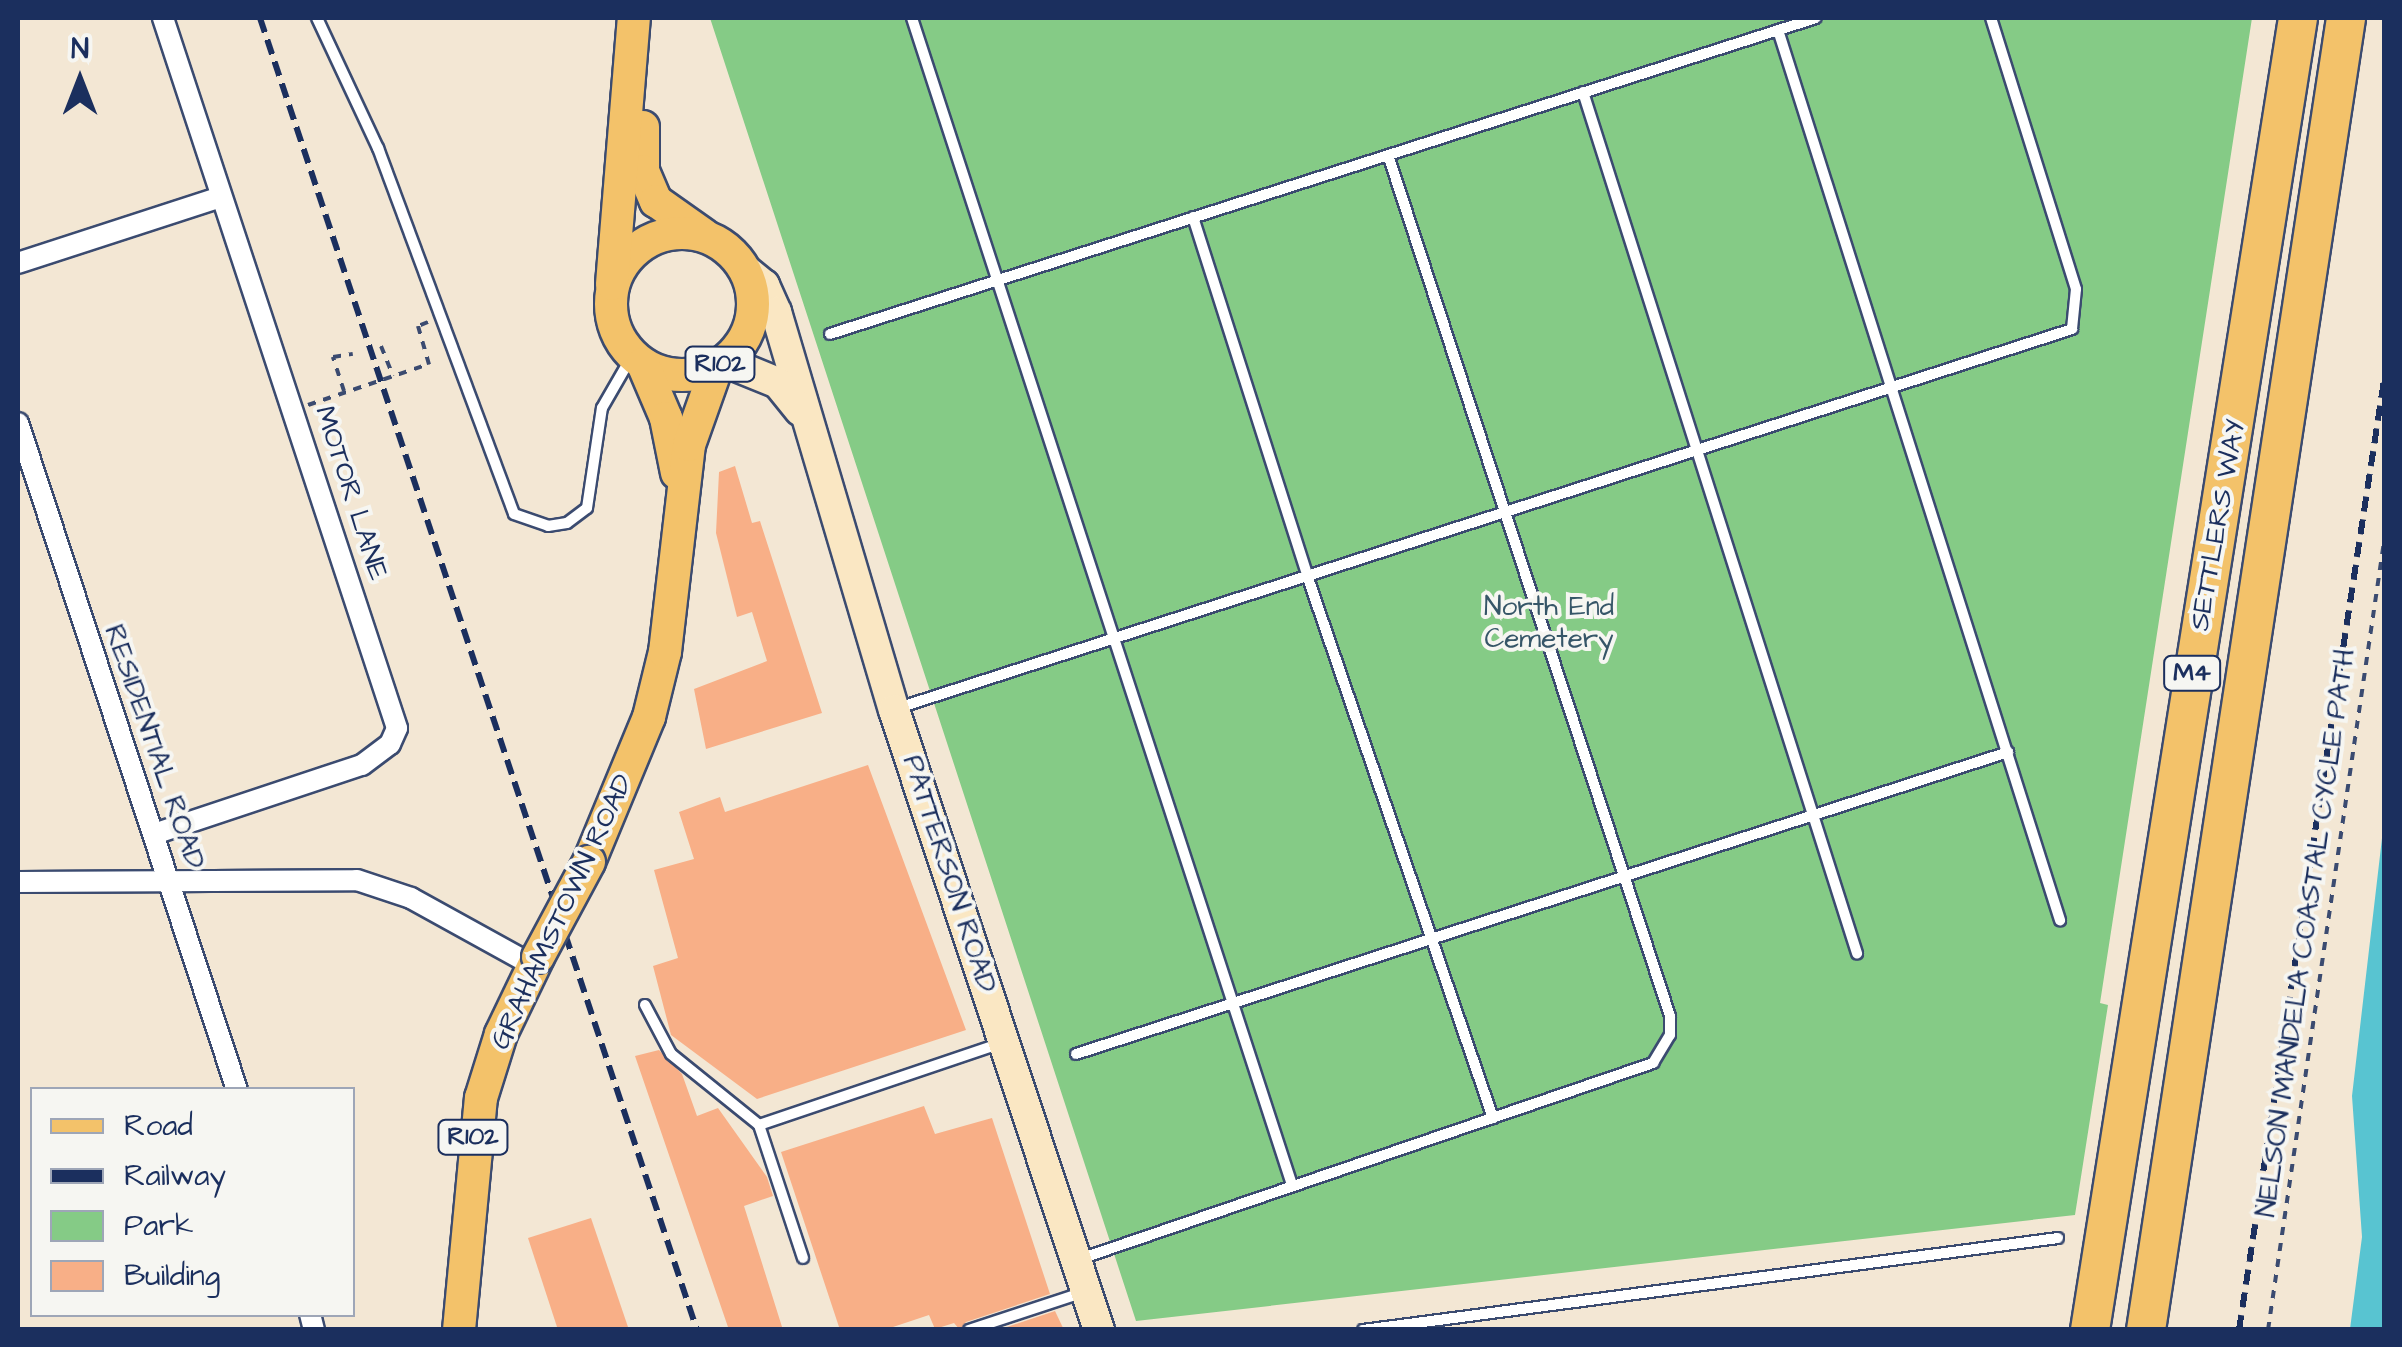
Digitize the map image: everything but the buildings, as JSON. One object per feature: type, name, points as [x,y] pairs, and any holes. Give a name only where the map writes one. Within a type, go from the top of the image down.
[{"type":"highway","name":"SETTLERS WAY","points":[[2090,1330],[2298,18]]},
{"type":"highway","name":"SETTLERS WAY","points":[[2149,1330],[2346,18]]},
{"type":"main road","name":"GRAHAMSTOWN ROAD","points":[[634,18],[611,288],[618,336],[638,360],[666,418],[682,497]]},
{"type":"main road","points":[[652,18],[643,170],[656,201],[744,268]]},
{"type":"main road","points":[[611,288],[620,266],[643,243],[672,232],[704,235]]},
{"type":"main road","name":"GRAHAMSTOWN ROAD","points":[[459,1330],[480,1098],[501,1034],[589,862],[649,717],[665,652],[682,497],[698,411],[721,364],[749,328],[752,288],[744,268]]},
{"type":"main road","name":"R102","points":[[638,360],[667,374],[721,364]]},
{"type":"street","name":"MOTOR LANE","points":[[154,834],[362,764],[390,744],[396,728],[163,18]]},
{"type":"street","points":[[18,263],[221,196]]},
{"type":"street","name":"PATTERSON ROAD","points":[[744,268],[769,293],[894,710],[1100,1330]]},
{"type":"street","name":"PATTERSON ROAD","points":[[721,364],[778,383],[804,417]]},
{"type":"street","name":"RESIDENTIAL ROAD","points":[[18,423],[236,1087]]},
{"type":"street","points":[[18,882],[357,880],[411,898],[536,962]]},
{"type":"lane","points":[[317,18],[378,148],[514,514],[548,526],[567,523],[587,508],[602,408],[638,360]]},
{"type":"lane","points":[[912,18],[1292,1184]]},
{"type":"lane","points":[[830,334],[1816,18]]},
{"type":"lane","points":[[894,710],[1506,514],[1699,448],[2064,334],[2077,320],[2076,289],[1991,18]]},
{"type":"lane","points":[[1778,30],[2060,920]]},
{"type":"lane","points":[[1583,92],[1857,953]]},
{"type":"lane","points":[[1076,1260],[1653,1063],[1666,1046],[1670,1016],[1388,155]]},
{"type":"lane","points":[[1194,217],[1308,578],[1428,936],[1494,1118]]},
{"type":"lane","points":[[1076,1054],[1428,936],[2008,752]]},
{"type":"lane","points":[[645,1005],[671,1054],[759,1124],[804,1258]]},
{"type":"lane","points":[[759,1124],[1004,1042]]},
{"type":"lane","points":[[1363,1330],[2058,1238]]},
{"type":"lane","points":[[970,1330],[1087,1292]]},
{"type":"path","points":[[308,404],[429,364],[418,326]]},
{"type":"path","points":[[381,346],[394,376]]},
{"type":"path","points":[[344,391],[333,358],[352,354]]},
{"type":"path","name":"NELSON MANDELA COASTAL CYCLE PATH","points":[[2268,1330],[2384,542]]},
{"type":"green space","name":"North End Cemetery","points":[[710,18],[2252,18],[2100,1003],[2108,1005],[2075,1215],[1136,1321]]},
{"type":"water","points":[[2384,821],[2384,1329],[2350,1329],[2362,1237],[2352,1096]]},
{"type":"railway","points":[[260,18],[697,1330]]},
{"type":"railway","points":[[2239,1330],[2384,380]]}]
